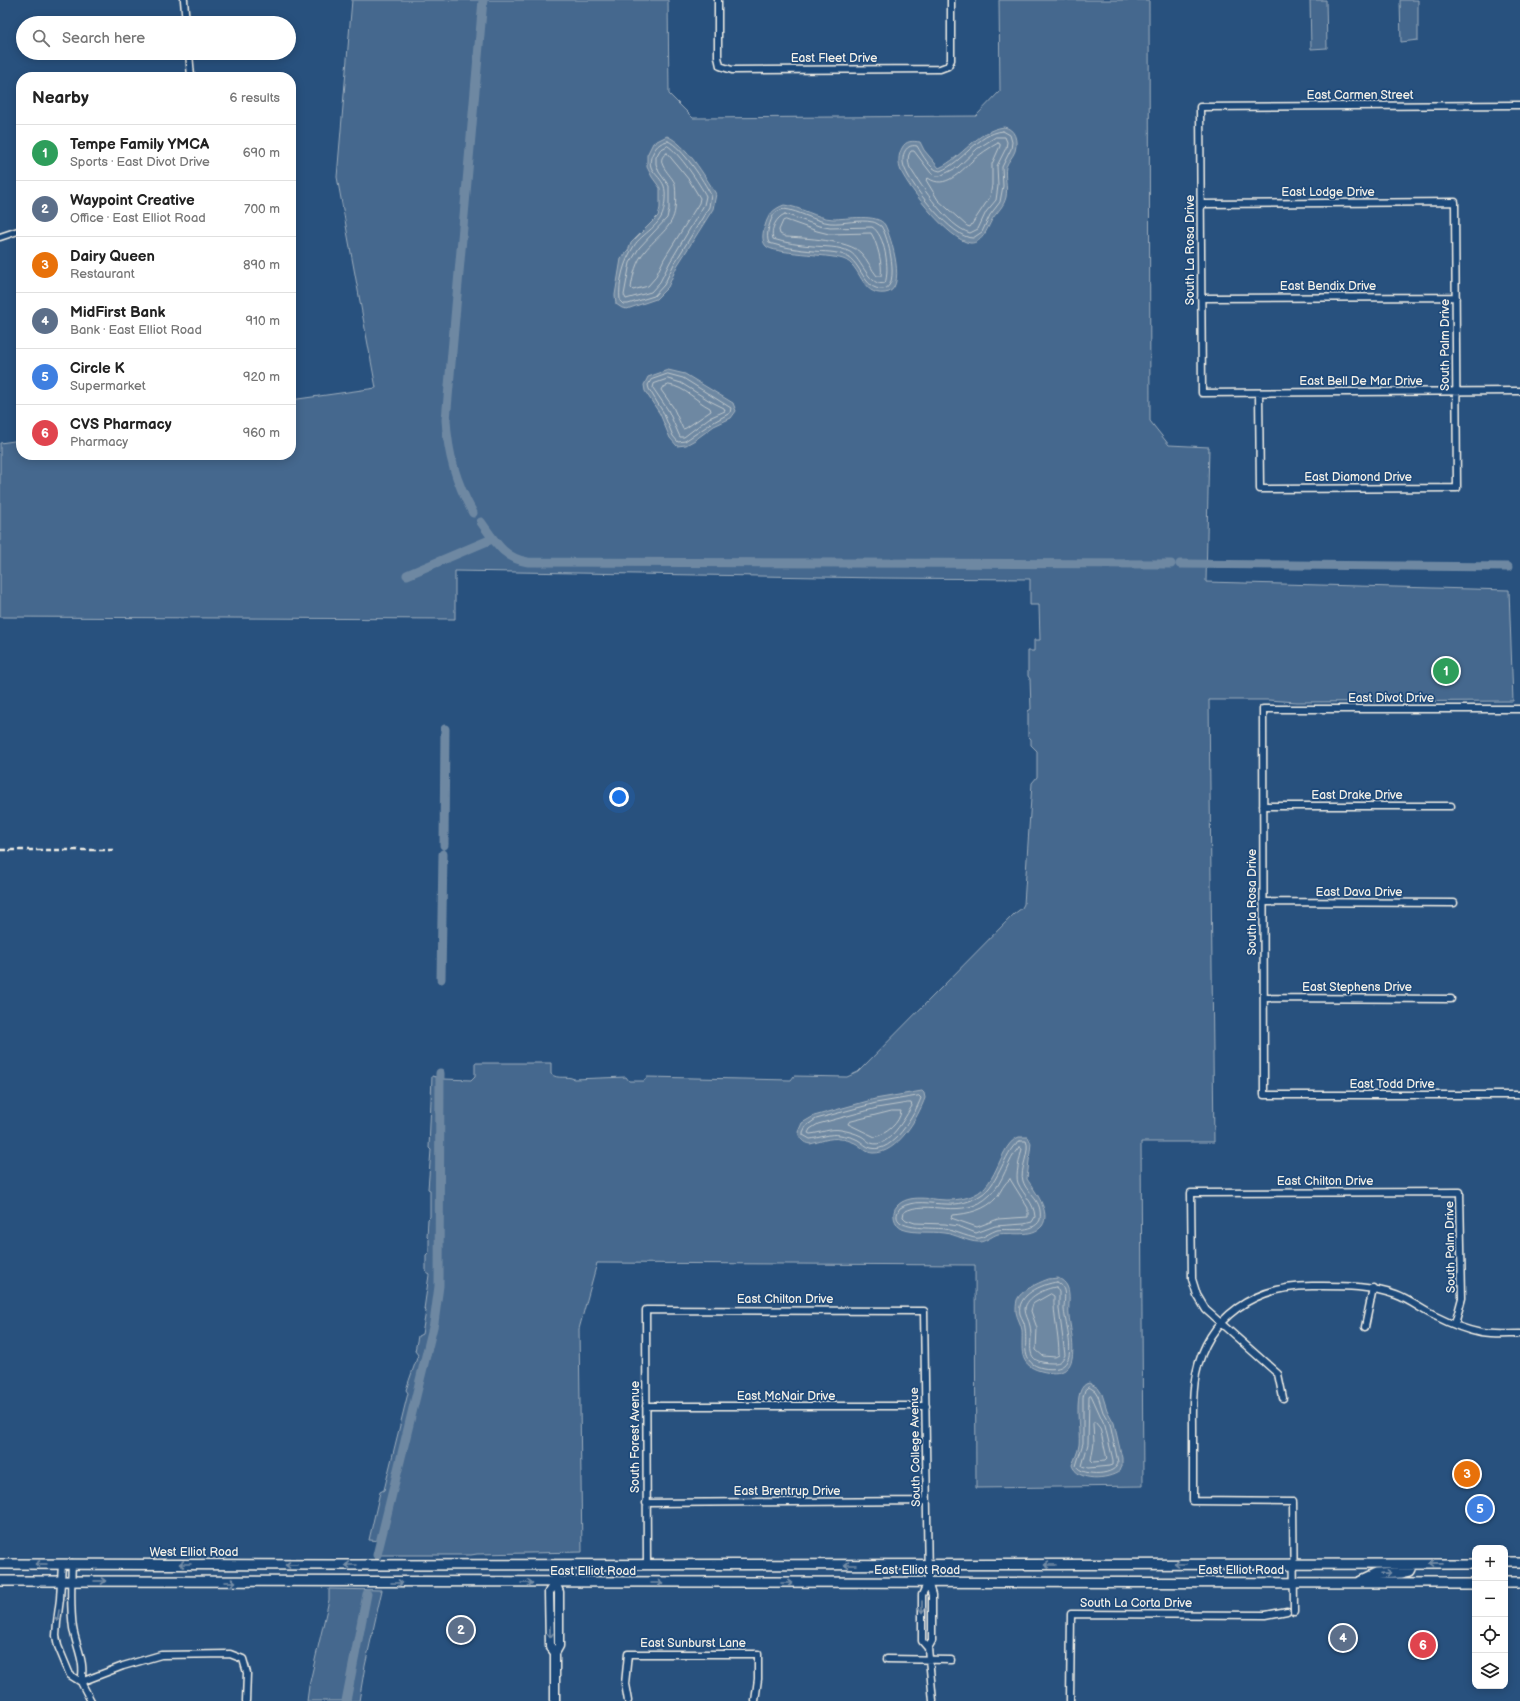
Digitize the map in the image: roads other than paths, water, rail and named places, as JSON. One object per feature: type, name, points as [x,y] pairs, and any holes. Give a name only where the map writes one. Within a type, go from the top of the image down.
[{"type":"main road","name":"West Elliot Road","points":[[0,1564],[72,1563],[388,1566]]},
{"type":"main road","points":[[1508,1563],[1520,1563]]},
{"type":"main road","points":[[1357,1582],[1375,1574],[1406,1573],[1412,1569],[1412,1564]]},
{"type":"main road","name":"East Elliot Road","points":[[388,1566],[1472,1564]]},
{"type":"main road","points":[[1021,1565],[1021,1582]]},
{"type":"main road","points":[[0,1581],[71,1581]]},
{"type":"main road","name":"East Elliot Road","points":[[71,1581],[358,1583],[1472,1583]]},
{"type":"main road","points":[[1508,1583],[1520,1583]]},
{"type":"street","points":[[184,0],[185,16]]},
{"type":"street","name":"East Fleet Drive","points":[[718,0],[718,57],[720,66],[732,70],[940,69],[948,66],[951,60],[951,0]]},
{"type":"street","points":[[190,60],[191,72]]},
{"type":"street","name":"East Carmen Street","points":[[1200,107],[1520,105]]},
{"type":"street","name":"South La Rosa Drive","points":[[1200,107],[1202,393]]},
{"type":"street","name":"East Lodge Drive","points":[[1200,204],[1455,202]]},
{"type":"street","name":"South Palm Drive","points":[[1455,202],[1457,488]]},
{"type":"street","points":[[0,237],[16,232]]},
{"type":"street","name":"East Bendix Drive","points":[[1201,298],[1456,296]]},
{"type":"street","name":"East Bell De Mar Drive","points":[[1202,393],[1520,391]]},
{"type":"street","name":"East Diamond Drive","points":[[1259,393],[1260,489],[1457,488]]},
{"type":"street","name":"East Divot Drive","points":[[1263,709],[1520,710]]},
{"type":"street","name":"South la Rosa Drive","points":[[1263,709],[1264,1095]]},
{"type":"street","name":"East Drake Drive","points":[[1263,806],[1451,806]]},
{"type":"street","name":"East Dava Drive","points":[[1263,902],[1454,903]]},
{"type":"street","name":"East Stephens Drive","points":[[1264,998],[1451,999]]},
{"type":"street","name":"East Todd Drive","points":[[1264,1095],[1520,1095]]},
{"type":"street","name":"South Palm Drive","points":[[1455,1324],[1462,1298],[1460,1192]]},
{"type":"street","name":"East Chilton Drive","points":[[1221,1324],[1206,1310],[1197,1295],[1192,1279],[1191,1193],[1460,1192]]},
{"type":"street","points":[[1294,1611],[1293,1502],[1193,1501],[1193,1394],[1196,1374],[1205,1347],[1226,1317],[1245,1302],[1271,1290],[1293,1286],[1351,1286],[1373,1288],[1397,1295],[1436,1316],[1481,1333],[1520,1334]]},
{"type":"street","points":[[1365,1327],[1373,1288]]},
{"type":"street","name":"East Chilton Drive","points":[[646,1310],[924,1311]]},
{"type":"street","name":"South Forest Avenue","points":[[646,1310],[647,1565]]},
{"type":"street","name":"South College Avenue","points":[[924,1311],[928,1582],[932,1595],[932,1641],[928,1648],[928,1660],[933,1701]]},
{"type":"street","points":[[1221,1324],[1278,1374],[1283,1398]]},
{"type":"street","name":"East McNair Drive","points":[[646,1406],[926,1406]]},
{"type":"street","name":"East Brentrup Drive","points":[[646,1503],[927,1501]]},
{"type":"street","points":[[72,1563],[71,1581],[73,1630],[84,1671],[81,1682]]},
{"type":"street","points":[[62,1564],[57,1622],[58,1646],[70,1675],[81,1682],[91,1701]]},
{"type":"street","points":[[555,1565],[555,1583],[549,1595],[550,1646],[555,1653],[555,1701]]},
{"type":"street","name":"South College Avenue","points":[[928,1582],[922,1595],[922,1641],[928,1648]]},
{"type":"street","name":"South La Corta Drive","points":[[1070,1701],[1070,1614],[1266,1615],[1287,1611]]},
{"type":"street","points":[[922,1624],[932,1624]]},
{"type":"street","points":[[81,1682],[123,1666],[161,1655],[230,1654],[243,1659],[247,1673],[246,1701]]},
{"type":"street","name":"East Sunburst Lane","points":[[628,1701],[625,1684],[628,1654],[758,1654],[758,1679],[755,1701]]},
{"type":"street","points":[[887,1659],[952,1660]]},
{"type":"water","points":[[1004,127],[1011,130],[1016,139],[1014,153],[1006,167],[1005,200],[982,238],[975,243],[961,240],[941,224],[913,190],[899,165],[901,151],[904,145],[908,142],[920,142],[924,150],[939,168],[955,158],[977,139],[994,129]]},
{"type":"water","points":[[667,136],[674,140],[688,153],[706,178],[716,194],[713,209],[677,266],[668,287],[656,299],[627,309],[622,308],[616,304],[615,295],[621,259],[628,251],[631,243],[658,216],[660,208],[660,188],[647,167],[647,155],[653,143]]},
{"type":"water","points":[[784,205],[833,219],[869,218],[881,221],[888,231],[896,263],[896,283],[892,290],[885,293],[877,293],[871,290],[854,267],[843,259],[779,251],[766,246],[763,241],[764,228],[772,213],[777,208]]},
{"type":"water","points":[[668,370],[685,374],[733,403],[736,411],[731,418],[714,426],[695,440],[686,445],[677,446],[670,438],[660,414],[645,391],[644,385],[648,377]]},
{"type":"water","points":[[922,1091],[925,1098],[912,1124],[899,1141],[891,1148],[882,1152],[870,1153],[855,1143],[842,1139],[829,1139],[810,1144],[801,1139],[798,1132],[802,1123],[814,1116],[875,1099]]},
{"type":"water","points":[[1019,1137],[1028,1137],[1031,1143],[1027,1179],[1041,1201],[1045,1214],[1045,1220],[1038,1230],[1021,1234],[998,1234],[979,1242],[970,1241],[939,1232],[907,1231],[897,1225],[894,1218],[894,1212],[897,1206],[902,1202],[914,1198],[947,1200],[964,1198],[974,1195],[982,1190],[994,1174],[1007,1147],[1012,1141]]},
{"type":"water","points":[[1058,1278],[1064,1282],[1068,1289],[1069,1316],[1073,1347],[1070,1365],[1064,1371],[1055,1373],[1033,1368],[1028,1365],[1025,1360],[1022,1349],[1022,1330],[1016,1308],[1017,1300],[1025,1291],[1047,1279]]},
{"type":"water","points":[[1089,1383],[1098,1388],[1102,1394],[1107,1410],[1114,1423],[1122,1458],[1122,1466],[1120,1471],[1101,1478],[1086,1477],[1075,1471],[1072,1465],[1079,1445],[1078,1400],[1083,1386]]},
{"type":"waterway","points":[[473,513],[467,502],[454,468],[446,420],[483,0]]},
{"type":"waterway","points":[[481,522],[500,548],[512,557],[528,562],[1171,564]]},
{"type":"waterway","points":[[407,575],[492,539]]},
{"type":"waterway","points":[[1180,564],[1508,567]]},
{"type":"waterway","points":[[444,845],[445,729]]},
{"type":"waterway","points":[[441,979],[443,854]]},
{"type":"waterway","points":[[377,1555],[434,1323],[439,1286],[440,1073]]},
{"type":"waterway","points":[[346,1701],[367,1594]]},
{"type":"railway","points":[[0,850],[114,850]]},
{"type":"place","name":"Tempe Family YMCA","points":[[1446,671]]},
{"type":"place","name":"Dairy Queen","points":[[1467,1474]]},
{"type":"place","name":"Circle K","points":[[1480,1509]]},
{"type":"place","name":"Waypoint Creative","points":[[461,1630]]},
{"type":"place","name":"MidFirst Bank","points":[[1343,1638]]},
{"type":"place","name":"CVS Pharmacy","points":[[1423,1645]]}]
